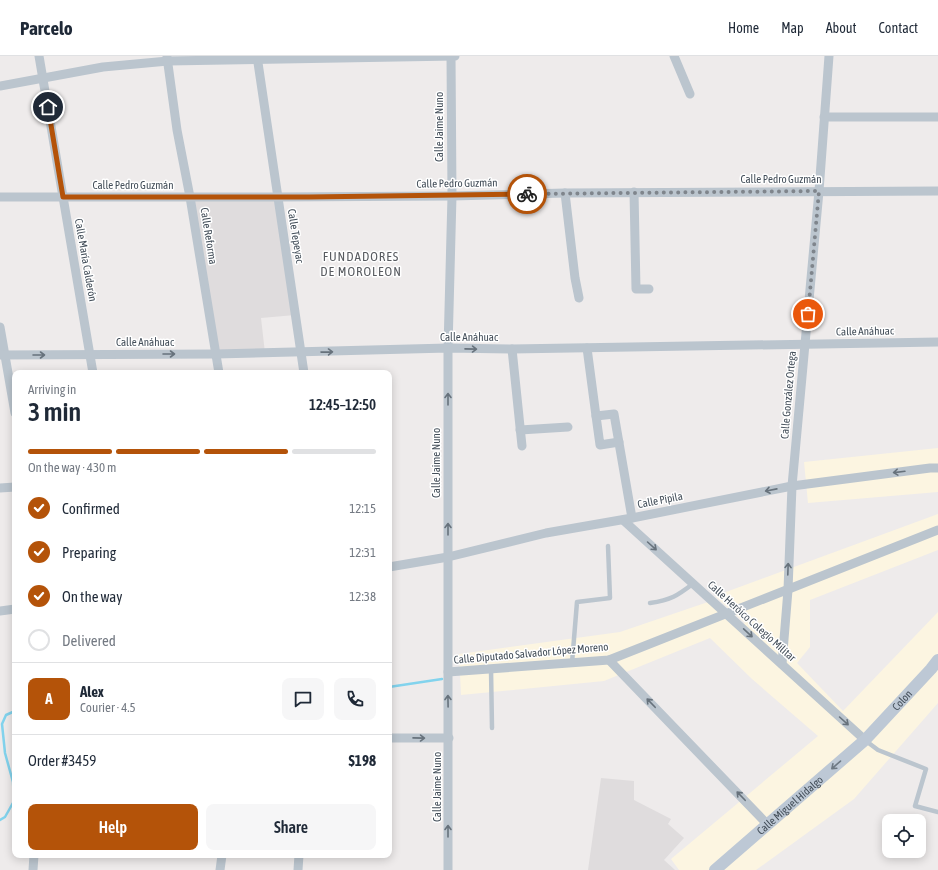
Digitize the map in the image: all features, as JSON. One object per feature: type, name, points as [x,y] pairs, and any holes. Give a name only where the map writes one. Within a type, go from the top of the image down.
[{"type":"street","name":"Calle María Calderón","points":[[39,56],[44,77],[93,370]]},
{"type":"street","points":[[0,86],[103,67],[168,59],[452,56]]},
{"type":"street","name":"Calle Jaime Nuno","points":[[448,870],[448,348],[452,196],[452,56]]},
{"type":"street","points":[[674,56],[690,94]]},
{"type":"street","name":"Calle González Ortega","points":[[782,664],[788,590],[792,486],[819,191],[829,56]]},
{"type":"street","name":"Calle Tepeyac","points":[[257,57],[304,370]]},
{"type":"street","name":"Calle Reforma","points":[[168,59],[177,130],[190,197],[219,370]]},
{"type":"street","points":[[824,117],[938,117]]},
{"type":"street","name":"Calle Pedro Guzmán","points":[[0,197],[452,196],[634,192],[938,191]]},
{"type":"street","points":[[634,192],[636,289],[649,289]]},
{"type":"street","points":[[565,193],[575,278],[579,298]]},
{"type":"street","points":[[0,327],[2,355],[12,400]]},
{"type":"street","name":"Calle Anáhuac","points":[[2,355],[216,354],[448,348],[512,349],[938,342]]},
{"type":"street","points":[[587,348],[600,445],[619,442]]},
{"type":"street","points":[[512,349],[522,446]]},
{"type":"street","points":[[596,416],[614,414],[619,442],[628,519]]},
{"type":"street","points":[[520,430],[568,427]]},
{"type":"street","name":"Calle Pípila","points":[[392,566],[448,557],[546,533],[628,519],[792,486],[938,468]]},
{"type":"street","points":[[0,488],[12,487]]},
{"type":"street","name":"Calle Heróico Colegio Militar","points":[[628,519],[694,583],[865,740]]},
{"type":"street","name":"Calle Diputado Salvador López Moreno","points":[[448,672],[491,670],[609,660],[938,530]]},
{"type":"street","points":[[0,610],[12,609]]},
{"type":"street","points":[[609,660],[768,824]]},
{"type":"street","name":"Colon","points":[[865,740],[938,660]]},
{"type":"street","points":[[392,738],[449,738]]},
{"type":"street","name":"Calle Miguel Hidalgo","points":[[715,870],[865,740]]},
{"type":"street","points":[[33,870],[34,858]]},
{"type":"street","points":[[220,870],[222,858]]},
{"type":"street","points":[[298,858],[298,870]]},
{"type":"lane","points":[[572,663],[577,602],[610,598],[608,546]]},
{"type":"lane","points":[[650,603],[678,596],[694,583]]},
{"type":"lane","points":[[491,670],[492,728]]},
{"type":"lane","points":[[865,740],[878,750],[926,769],[915,806],[938,812]]},
{"type":"shaded area","points":[[190,197],[278,197],[295,315],[261,318],[265,353],[216,354]]},
{"type":"shaded area","points":[[938,448],[938,492],[808,503],[804,462]]},
{"type":"shaded area","points":[[938,514],[938,550],[810,600],[810,647],[797,663],[843,711],[938,612],[938,703],[854,799],[756,870],[679,870],[671,859],[818,736],[752,679],[710,638],[604,681],[461,695],[459,654],[620,632],[708,602],[737,627],[745,623],[715,596]]},
{"type":"shaded area","points":[[601,778],[634,781],[634,800],[671,819],[668,824],[684,838],[664,860],[675,870],[588,870]]},
{"type":"waterway","points":[[392,687],[442,679]]},
{"type":"waterway","points":[[12,712],[6,715],[2,724],[5,753],[12,778]]},
{"type":"waterway","points":[[0,820],[5,817],[12,805]]},
{"type":"way so far","points":[[527,194],[819,191],[808,314]]},
{"type":"district","name":"FUNDADORES DE MOROLEON","points":[[361,264]]},
{"type":"route","points":[[48,107],[63,197],[309,197],[527,194]]}]
